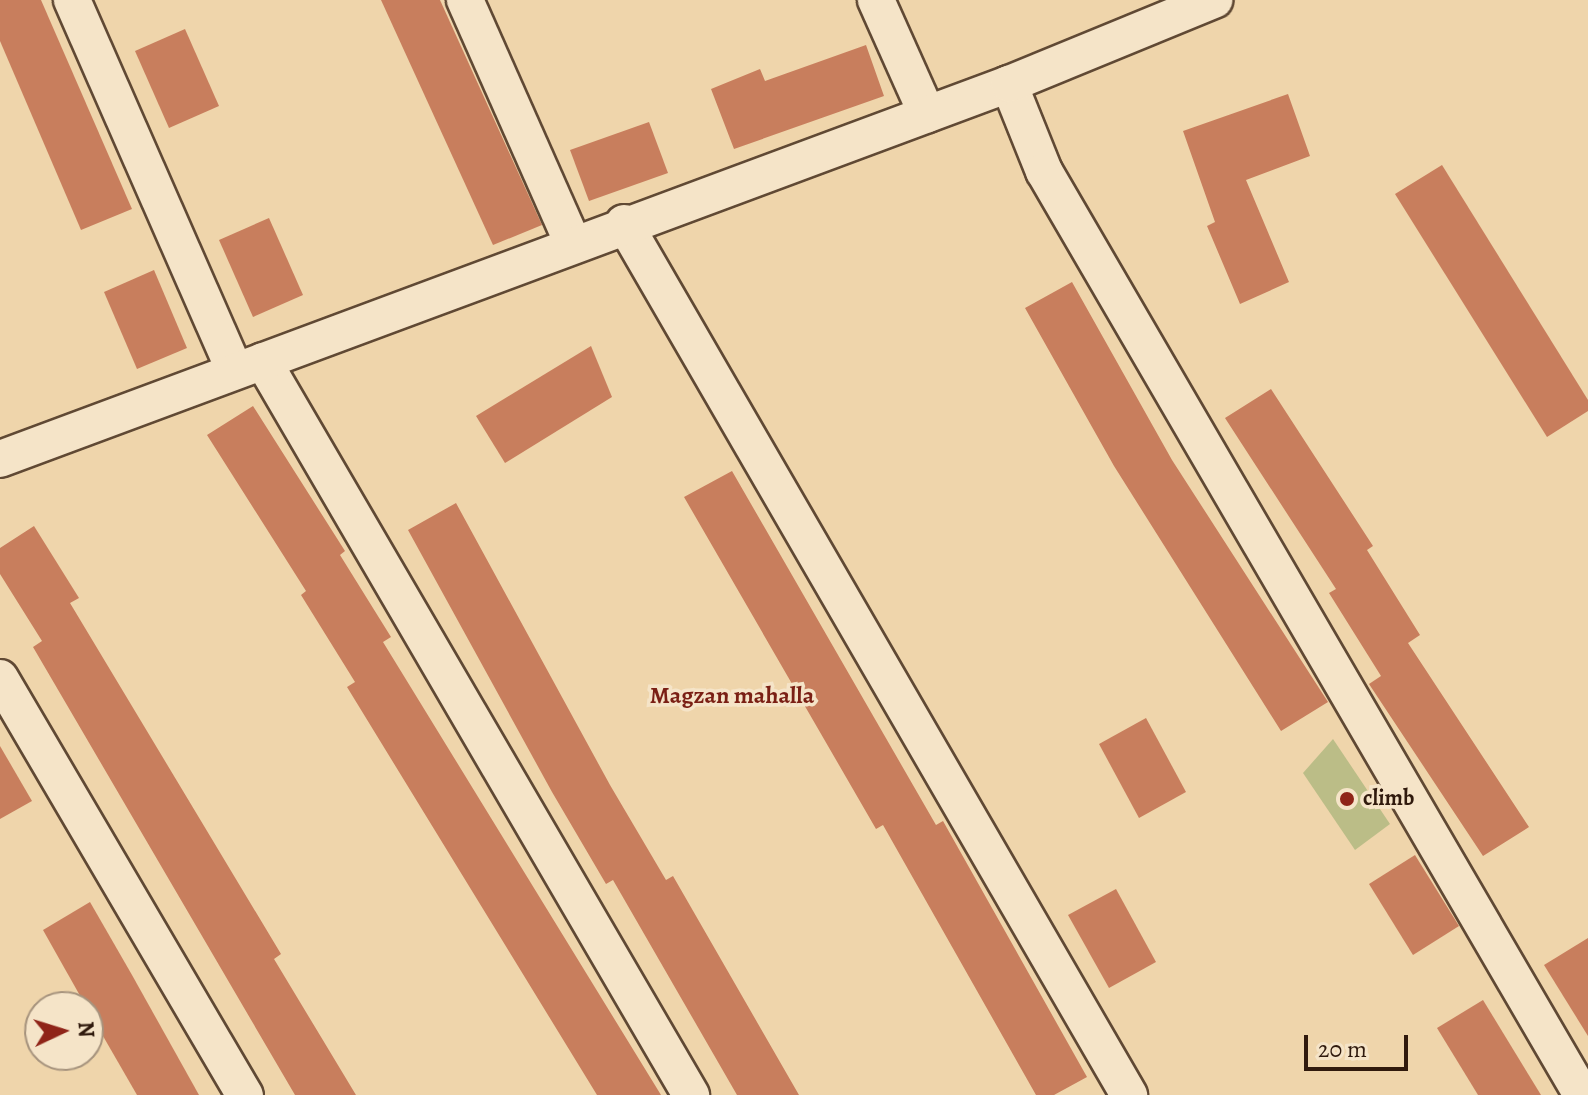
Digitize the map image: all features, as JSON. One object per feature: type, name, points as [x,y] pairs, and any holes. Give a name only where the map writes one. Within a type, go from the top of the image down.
[{"type":"street","points":[[72,0],[249,366],[691,1095]]},
{"type":"street","points":[[465,0],[572,241]]},
{"type":"street","points":[[876,0],[927,114]]},
{"type":"street","points":[[0,459],[572,241],[1009,84],[1214,0]]},
{"type":"street","points":[[1009,84],[1044,171],[1582,1095]]},
{"type":"street","points":[[624,223],[1129,1095]]},
{"type":"street","points":[[0,678],[245,1095]]},
{"type":"green space","name":"climb","points":[[1333,739],[1390,824],[1355,850],[1303,773]]},
{"type":"building","points":[[0,0],[41,0],[132,209],[81,230],[0,41]]},
{"type":"building","points":[[381,0],[440,0],[542,225],[493,245]]},
{"type":"building","points":[[185,29],[219,106],[169,128],[135,51]]},
{"type":"building","points":[[866,45],[884,96],[734,149],[711,89],[760,69],[765,81]]},
{"type":"building","points":[[1288,94],[1310,156],[1246,180],[1289,282],[1240,304],[1207,226],[1215,222],[1183,131]]},
{"type":"building","points":[[649,122],[668,173],[589,201],[570,150]]},
{"type":"building","points":[[1442,165],[1588,400],[1588,411],[1547,437],[1395,194]]},
{"type":"building","points":[[269,218],[303,295],[253,317],[219,240]]},
{"type":"building","points":[[154,270],[187,348],[137,369],[104,292]]},
{"type":"building","points":[[1072,282],[1172,460],[1328,702],[1281,731],[1114,466],[1025,308]]},
{"type":"building","points":[[591,346],[612,397],[505,463],[476,416]]},
{"type":"building","points":[[1271,389],[1373,546],[1367,550],[1420,635],[1408,643],[1529,827],[1483,856],[1369,684],[1381,676],[1329,593],[1336,589],[1225,418]]},
{"type":"building","points":[[253,406],[345,551],[340,555],[391,637],[383,642],[661,1095],[597,1095],[347,687],[355,682],[301,595],[306,591],[207,435]]},
{"type":"building","points":[[732,471],[936,825],[943,821],[1087,1077],[1054,1095],[1036,1095],[883,825],[876,829],[684,497]]},
{"type":"building","points":[[456,503],[610,785],[666,880],[673,876],[799,1095],[737,1095],[613,880],[606,884],[552,792],[408,530]]},
{"type":"building","points":[[34,526],[79,598],[70,603],[281,954],[274,959],[356,1095],[295,1095],[33,647],[42,641],[0,574],[0,548]]},
{"type":"building","points":[[1146,718],[1186,792],[1139,818],[1099,744]]},
{"type":"building","points":[[0,746],[32,801],[0,819]]},
{"type":"building","points":[[1415,855],[1459,926],[1413,955],[1369,884]]},
{"type":"building","points":[[1116,889],[1156,962],[1109,988],[1068,915]]},
{"type":"building","points":[[90,902],[199,1095],[137,1095],[104,1038],[104,991],[77,991],[43,930]]},
{"type":"building","points":[[1588,938],[1588,1036],[1544,965]]},
{"type":"building","points":[[1483,1000],[1541,1095],[1478,1095],[1437,1028]]},
{"type":"place","name":"climb","points":[[1347,799]]},
{"type":"district","name":"Magzan mahalla","points":[[732,696]]}]
